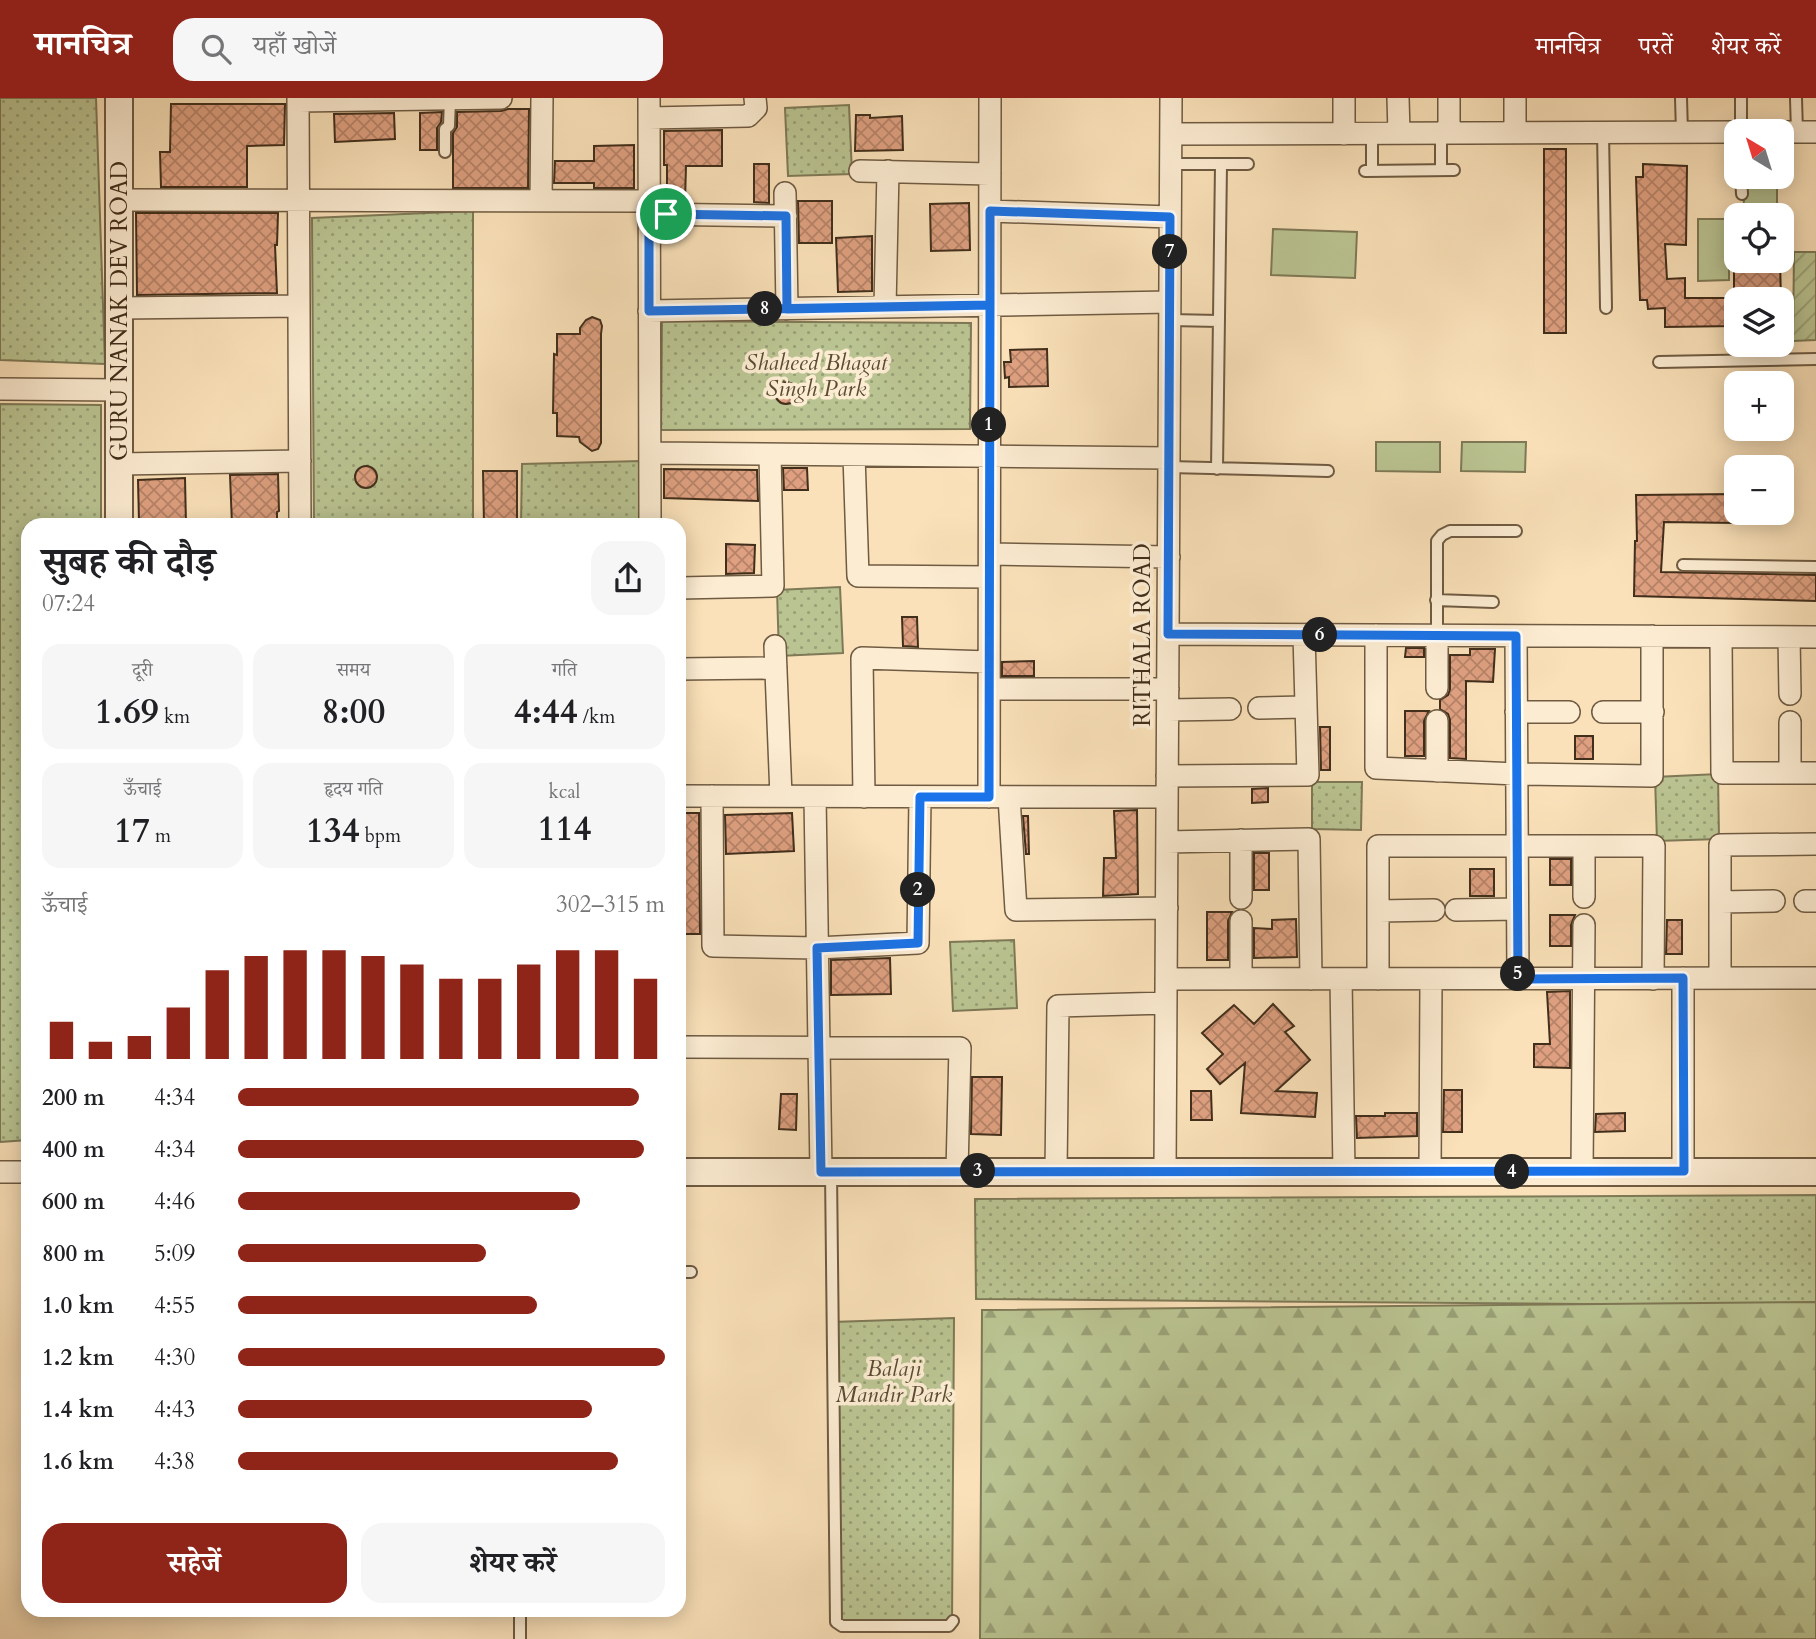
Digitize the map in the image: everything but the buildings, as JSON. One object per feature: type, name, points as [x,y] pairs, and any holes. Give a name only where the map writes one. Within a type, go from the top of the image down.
[{"type":"street","name":"GURU NANAK DEV ROAD","points":[[119,98],[119,518]]},
{"type":"street","points":[[300,518],[298,99],[501,98]]},
{"type":"street","points":[[541,201],[542,98]]},
{"type":"street","points":[[650,518],[649,108],[748,116],[756,108],[755,98]]},
{"type":"street","points":[[990,98],[989,662],[999,797],[1016,909],[1167,908]]},
{"type":"street","name":"RITHALA ROAD","points":[[1165,1172],[1171,98]]},
{"type":"street","points":[[1343,98],[1344,134]]},
{"type":"street","points":[[1398,98],[1399,133]]},
{"type":"street","points":[[1445,133],[1449,98]]},
{"type":"street","points":[[1515,98],[1515,133]]},
{"type":"street","points":[[1171,134],[1724,132]]},
{"type":"street","points":[[860,171],[990,174]]},
{"type":"street","points":[[885,307],[888,171]]},
{"type":"street","points":[[785,193],[787,309]]},
{"type":"street","points":[[120,200],[541,201],[786,216]]},
{"type":"street","points":[[990,211],[1170,217]]},
{"type":"street","points":[[649,311],[990,305],[1170,311]]},
{"type":"street","points":[[120,307],[299,306]]},
{"type":"street","points":[[0,389],[119,390]]},
{"type":"street","points":[[651,453],[989,456],[1169,463]]},
{"type":"street","points":[[686,588],[773,586],[770,455]]},
{"type":"street","points":[[854,455],[858,576],[989,577]]},
{"type":"street","points":[[119,464],[300,461]]},
{"type":"street","points":[[990,554],[1169,557]]},
{"type":"street","points":[[1168,634],[1816,637]]},
{"type":"street","points":[[686,796],[999,797],[1308,775],[1304,635]]},
{"type":"street","points":[[1376,635],[1376,768],[1652,776],[1652,636]]},
{"type":"street","points":[[1437,635],[1437,688]]},
{"type":"street","points":[[1516,636],[1518,979]]},
{"type":"street","points":[[1721,637],[1722,773],[1816,773]]},
{"type":"street","points":[[1789,637],[1790,694]]},
{"type":"street","points":[[775,646],[781,796]]},
{"type":"street","points":[[864,797],[862,658],[989,662]]},
{"type":"street","points":[[686,669],[776,668]]},
{"type":"street","points":[[991,689],[1168,689]]},
{"type":"street","points":[[1259,708],[1304,707]]},
{"type":"street","points":[[1168,710],[1230,709]]},
{"type":"street","points":[[1516,712],[1569,712]]},
{"type":"street","points":[[1603,712],[1653,712]]},
{"type":"street","points":[[1437,721],[1437,771]]},
{"type":"street","points":[[1790,722],[1790,773]]},
{"type":"street","points":[[712,796],[713,946],[817,948],[918,943],[920,797]]},
{"type":"street","points":[[815,797],[819,1049],[826,1172]]},
{"type":"street","points":[[1167,842],[1309,839],[1311,979]]},
{"type":"street","points":[[1241,841],[1241,898]]},
{"type":"street","points":[[1720,978],[1720,845],[1816,844]]},
{"type":"street","points":[[1378,979],[1378,846],[1654,845],[1653,979]]},
{"type":"street","points":[[1584,846],[1584,897]]},
{"type":"street","points":[[1720,902],[1774,901]]},
{"type":"street","points":[[1379,911],[1517,909]]},
{"type":"street","points":[[1241,920],[1241,979]]},
{"type":"street","points":[[1582,1172],[1584,925]]},
{"type":"street","points":[[1683,978],[1684,1171]]},
{"type":"street","points":[[1166,979],[1816,978]]},
{"type":"street","points":[[1340,979],[1344,1172]]},
{"type":"street","points":[[1430,1172],[1431,979]]},
{"type":"street","points":[[1056,1172],[1058,1006],[1166,1003]]},
{"type":"street","points":[[686,1047],[960,1048],[957,1171]]},
{"type":"street","points":[[0,1172],[21,1172]]},
{"type":"street","points":[[686,1172],[1816,1172]]},
{"type":"lane","points":[[1681,98],[1682,132]]},
{"type":"lane","points":[[1739,119],[1741,98]]},
{"type":"lane","points":[[1796,98],[1798,132]]},
{"type":"lane","points":[[445,152],[450,99]]},
{"type":"lane","points":[[1604,132],[1606,308]]},
{"type":"lane","points":[[1372,133],[1369,171],[1454,170]]},
{"type":"lane","points":[[1441,170],[1445,133]]},
{"type":"lane","points":[[1171,164],[1248,164]]},
{"type":"lane","points":[[1217,469],[1220,165]]},
{"type":"lane","points":[[1742,189],[1742,194]]},
{"type":"lane","points":[[1170,311],[1219,321]]},
{"type":"lane","points":[[1659,362],[1816,359]]},
{"type":"lane","points":[[1169,463],[1217,469],[1328,471]]},
{"type":"lane","points":[[1437,635],[1435,549],[1442,534],[1450,531],[1517,531]]},
{"type":"lane","points":[[1682,565],[1816,567]]},
{"type":"lane","points":[[1437,600],[1493,602]]},
{"type":"lane","points":[[826,1172],[836,1622],[842,1626],[949,1626],[953,1621]]},
{"type":"lane","points":[[520,1617],[520,1639]]},
{"type":"green space","points":[[0,98],[96,98],[105,364],[0,360]]},
{"type":"green space","points":[[849,105],[852,174],[788,176],[785,108]]},
{"type":"green space","points":[[1743,189],[1777,189],[1777,203],[1744,203]]},
{"type":"green space","points":[[473,211],[473,518],[314,518],[312,218]]},
{"type":"green space","points":[[1698,219],[1724,219],[1724,273],[1729,273],[1729,280],[1698,281]]},
{"type":"green space","points":[[1273,229],[1357,232],[1355,278],[1271,275]]},
{"type":"green space","points":[[1794,252],[1816,252],[1816,340],[1794,341]]},
{"type":"green space","name":"Shaheed Bhagat Singh Park","points":[[662,321],[971,323],[970,429],[661,430]]},
{"type":"green space","points":[[0,404],[101,405],[101,518],[21,518],[21,1140],[0,1142]]},
{"type":"green space","points":[[1376,442],[1440,442],[1440,472],[1376,471]]},
{"type":"green space","points":[[1462,442],[1526,442],[1525,472],[1461,471]]},
{"type":"green space","points":[[641,461],[644,518],[521,518],[522,464]]},
{"type":"green space","points":[[840,587],[843,653],[779,656],[777,590]]},
{"type":"green space","points":[[1718,774],[1719,839],[1657,841],[1655,777]]},
{"type":"green space","points":[[1312,782],[1362,782],[1361,830],[1312,829]]},
{"type":"green space","points":[[1014,940],[1017,1008],[953,1011],[950,942]]},
{"type":"green space","points":[[1816,1195],[1816,1306],[976,1299],[975,1199]]},
{"type":"green space","points":[[1816,1302],[1816,1639],[980,1639],[982,1310]]},
{"type":"green space","name":"Balaji Mandir Park","points":[[954,1318],[952,1624],[837,1622],[832,1322]]},
{"type":"route","points":[[666,214],[649,214],[649,311],[990,305],[990,211],[1170,217],[1168,634],[1516,636],[1518,979],[1683,978],[1684,1171],[821,1172],[817,948],[918,943],[920,797],[989,797],[990,305],[787,309],[786,216],[666,214]]}]
